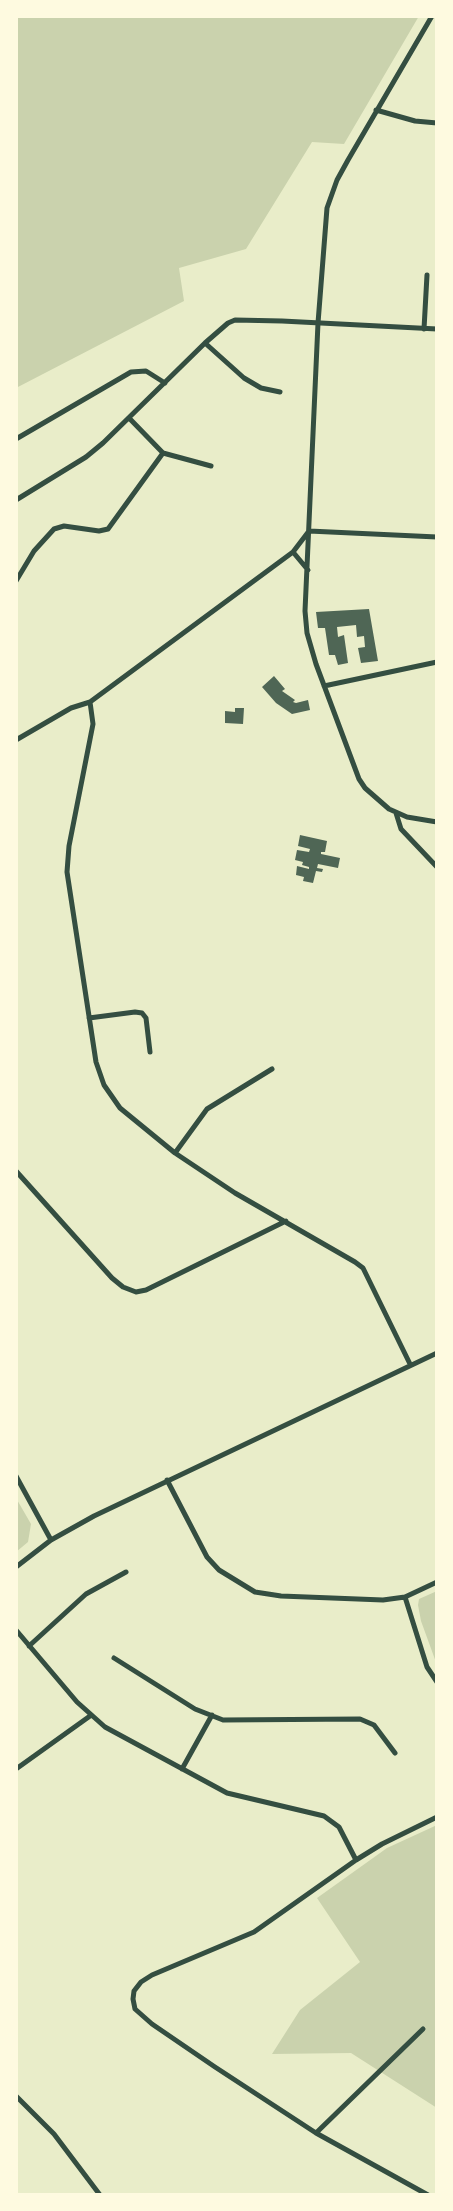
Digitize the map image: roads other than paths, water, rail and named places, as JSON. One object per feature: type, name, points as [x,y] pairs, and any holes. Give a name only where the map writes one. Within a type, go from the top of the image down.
[{"type":"street","points":[[432,16],[337,180],[327,208],[318,323],[306,623],[324,686],[359,779],[374,798],[396,813],[437,822]]},
{"type":"street","points":[[376,110],[415,121],[437,123]]},
{"type":"street","points":[[424,328],[427,276]]},
{"type":"street","points":[[16,500],[86,457],[130,419],[205,343],[228,323],[235,320],[437,329]]},
{"type":"street","points":[[205,343],[244,378],[261,388],[280,392]]},
{"type":"street","points":[[16,439],[131,372],[146,371],[165,383]]},
{"type":"street","points":[[130,419],[162,453],[211,466]]},
{"type":"street","points":[[16,581],[34,551],[54,529],[64,526],[99,531],[108,529],[162,453]]},
{"type":"street","points":[[310,531],[437,537]]},
{"type":"street","points":[[16,740],[71,708],[90,702],[293,552],[310,531]]},
{"type":"street","points":[[293,552],[308,570]]},
{"type":"street","points":[[324,686],[437,662]]},
{"type":"street","points":[[90,702],[93,717],[92,731],[67,861],[96,1062],[110,1096],[134,1122],[174,1153],[235,1194],[286,1221],[362,1268],[410,1364]]},
{"type":"street","points":[[396,813],[401,829],[437,867]]},
{"type":"street","points":[[89,1018],[135,1012],[142,1013],[146,1018],[150,1052]]},
{"type":"street","points":[[174,1153],[207,1110],[272,1069]]},
{"type":"street","points":[[16,1171],[112,1278],[123,1287],[136,1292],[181,1273],[286,1221]]},
{"type":"street","points":[[16,1567],[51,1540],[167,1480],[410,1364],[437,1353]]},
{"type":"street","points":[[16,1476],[51,1540]]},
{"type":"street","points":[[167,1480],[206,1557],[218,1570],[256,1592],[281,1596],[374,1600],[405,1597],[437,1582]]},
{"type":"street","points":[[29,1646],[86,1594],[126,1572]]},
{"type":"street","points":[[405,1597],[424,1660],[437,1682]]},
{"type":"street","points":[[16,1630],[90,1716],[129,1742],[233,1795],[324,1816],[339,1827],[356,1860]]},
{"type":"street","points":[[114,1658],[195,1710],[223,1720],[360,1719],[374,1725],[395,1753]]},
{"type":"street","points":[[182,1770],[212,1715]]},
{"type":"street","points":[[16,1770],[90,1716]]},
{"type":"street","points":[[428,2195],[316,2133],[152,2024],[135,2009],[134,1991],[141,1982],[152,1975],[254,1932],[356,1860],[382,1844],[437,1818]]},
{"type":"street","points":[[316,2133],[423,2029]]},
{"type":"street","points":[[16,2096],[50,2129],[100,2195]]}]
